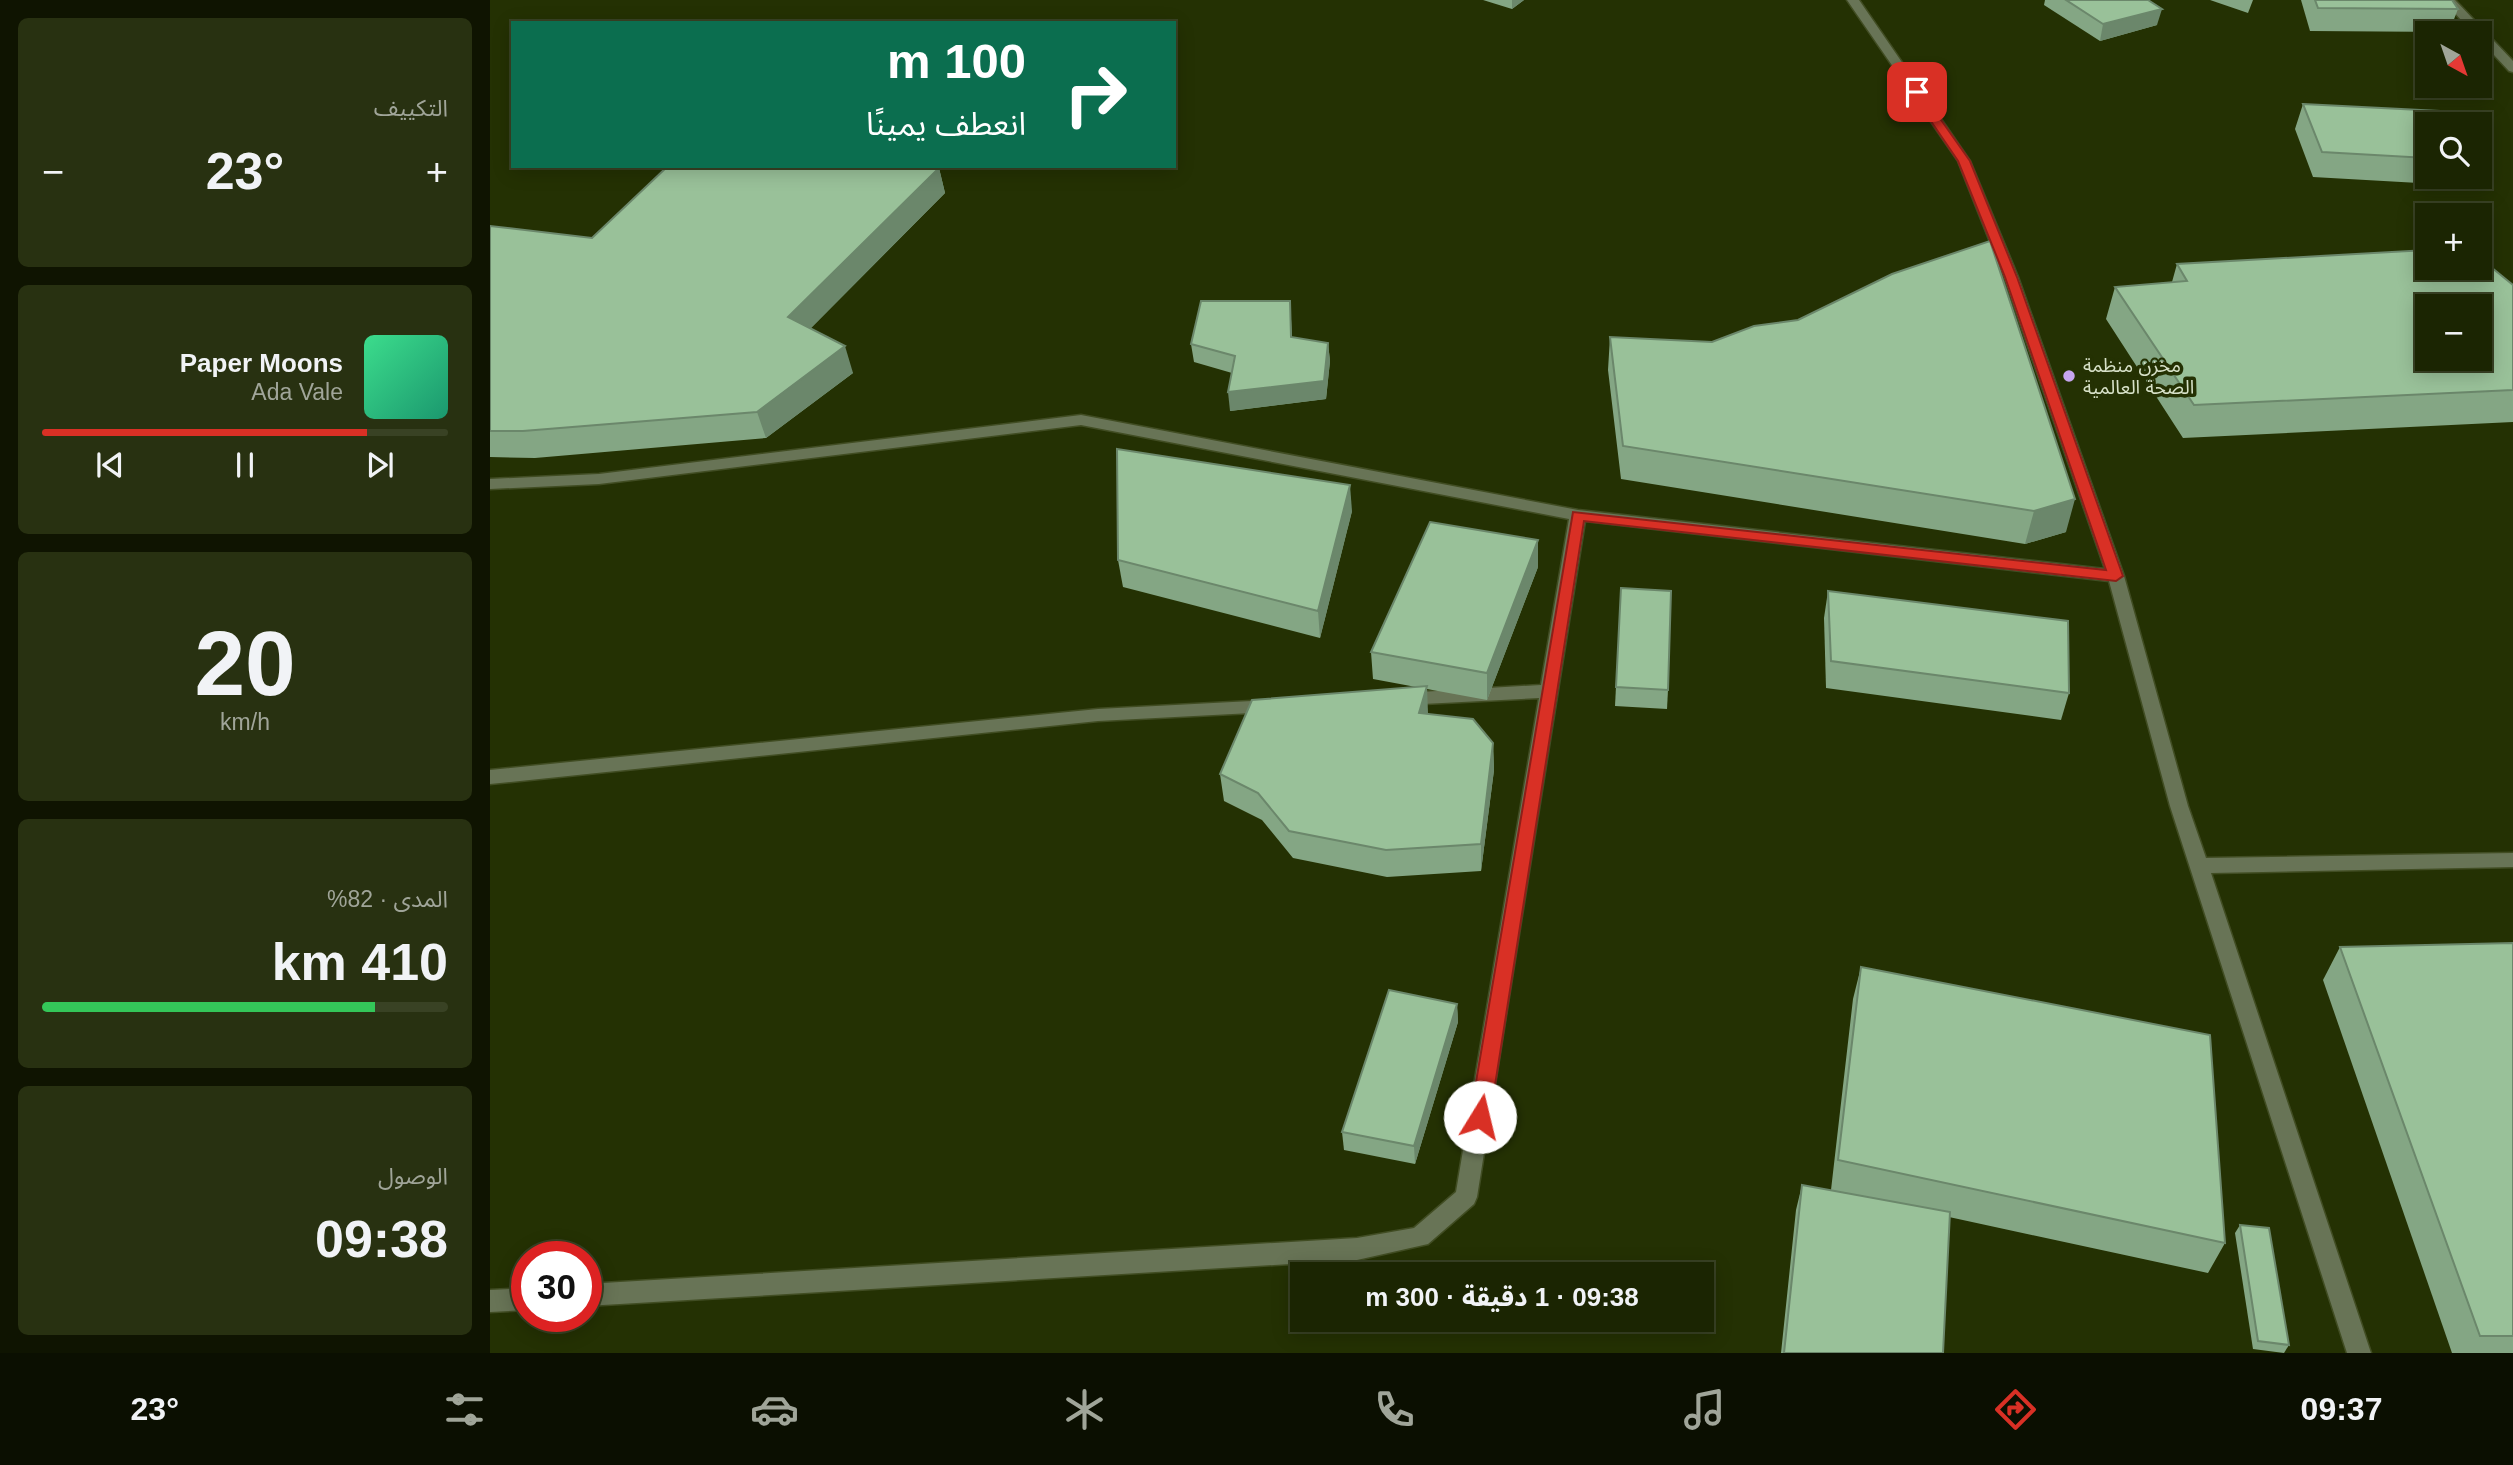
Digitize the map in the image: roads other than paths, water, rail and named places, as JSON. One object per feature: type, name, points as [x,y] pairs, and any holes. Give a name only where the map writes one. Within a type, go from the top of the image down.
[{"type":"street","points":[[1853,0],[1964,161],[2011,277],[2116,576],[2179,806],[2359,1353]]},
{"type":"street","points":[[2449,0],[2468,21]]},
{"type":"street","points":[[2492,48],[2513,68]]},
{"type":"street","points":[[490,484],[599,479],[1081,420],[1578,515],[2116,576]]},
{"type":"street","points":[[602,1294],[1356,1249],[1420,1237],[1466,1197],[1578,515]]},
{"type":"street","points":[[1386,700],[1551,691]]},
{"type":"street","points":[[490,777],[1098,715],[1290,705]]},
{"type":"street","points":[[2199,866],[2513,860]]},
{"type":"street","points":[[490,1301],[511,1300]]},
{"type":"place","name":"مخزن منظمة الصحة العالمية","points":[[2069,376]]}]
